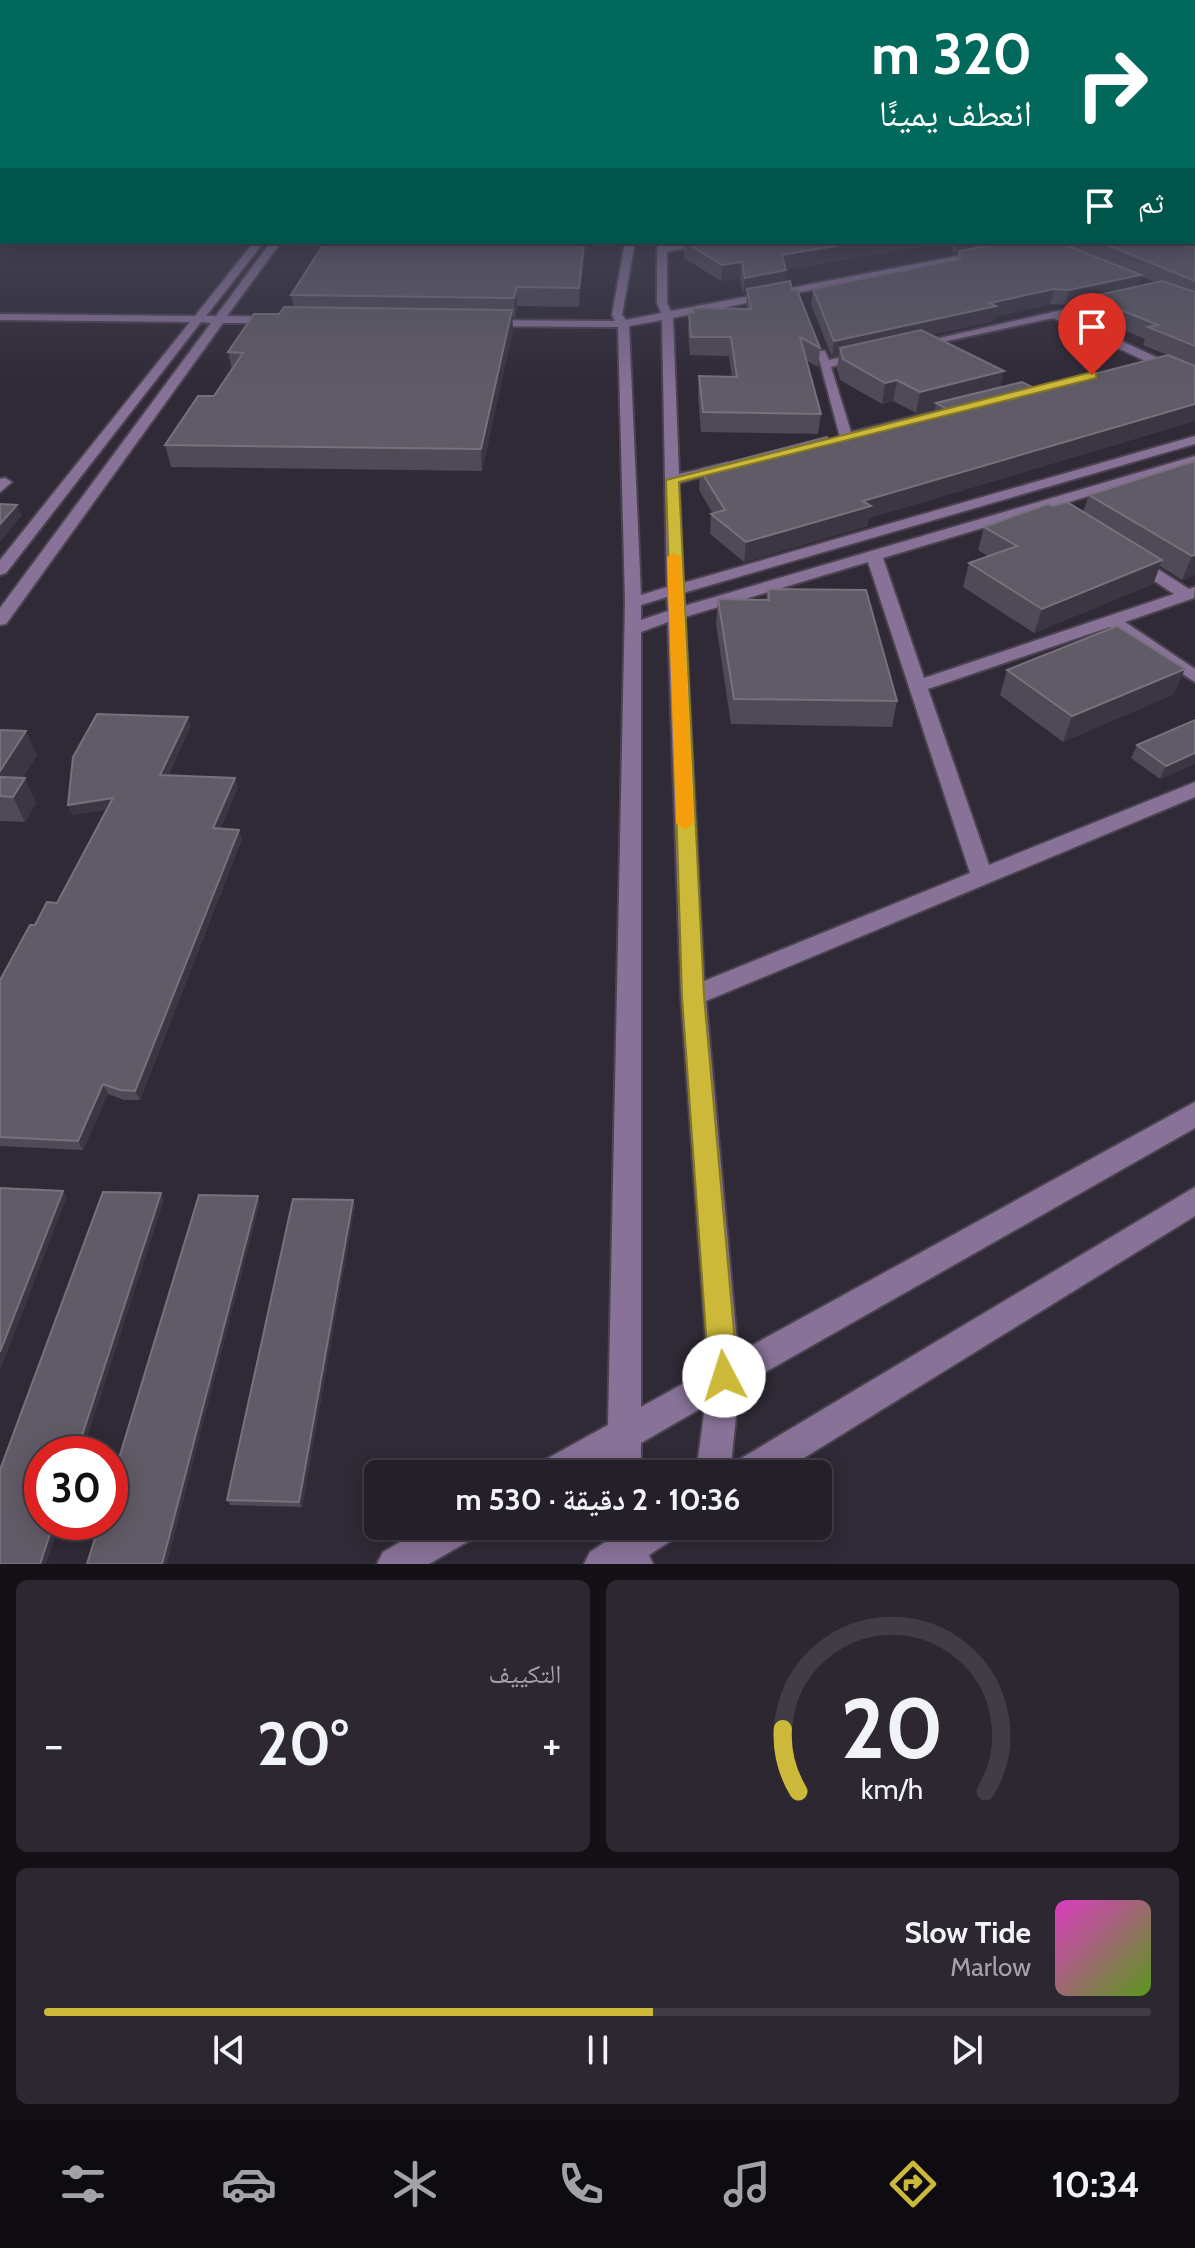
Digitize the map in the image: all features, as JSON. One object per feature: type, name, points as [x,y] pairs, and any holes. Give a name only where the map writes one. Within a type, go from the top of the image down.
[{"type":"street","points":[[0,570],[6,554],[255,247]]},
{"type":"street","points":[[0,620],[272,247]]},
{"type":"street","points":[[624,1460],[633,602],[620,319],[629,247]]},
{"type":"street","points":[[662,247],[669,306],[675,590],[693,996],[724,1376],[715,1460]]},
{"type":"street","points":[[475,318],[620,319],[669,306],[797,290],[991,248],[691,298]]},
{"type":"street","points":[[797,290],[802,305]]},
{"type":"street","points":[[903,348],[1128,298]]},
{"type":"street","points":[[0,308],[201,315]]},
{"type":"street","points":[[0,317],[286,315]]},
{"type":"street","points":[[1055,315],[1195,380]]},
{"type":"street","points":[[924,343],[937,350]]},
{"type":"street","points":[[817,344],[826,364],[839,439],[975,405]]},
{"type":"street","points":[[826,364],[872,354]]},
{"type":"street","points":[[1130,365],[1151,360]]},
{"type":"street","points":[[633,602],[1195,440]]},
{"type":"street","points":[[632,629],[874,555],[1051,508],[1195,460]]},
{"type":"street","points":[[673,480],[734,466]]},
{"type":"street","points":[[6,554],[44,559]]},
{"type":"street","points":[[1123,554],[1191,594]]},
{"type":"street","points":[[874,555],[983,879]]},
{"type":"street","points":[[918,686],[1191,594]]},
{"type":"street","points":[[1111,620],[1195,677]]},
{"type":"street","points":[[693,996],[1195,789]]},
{"type":"street","points":[[578,1460],[1195,1114]]},
{"type":"street","points":[[770,1460],[1195,1200]]},
{"type":"street","points":[[395,1564],[437,1540]]},
{"type":"street","points":[[623,1551],[641,1540]]},
{"type":"building","points":[[322,247],[583,247],[579,288],[517,287],[514,298],[291,295]]},
{"type":"building","points":[[693,247],[829,247],[782,255],[786,270],[745,278],[742,262],[722,265]]},
{"type":"building","points":[[981,247],[1071,247],[1141,275],[1069,290],[1054,289],[990,303],[996,306],[834,341],[813,289],[960,259],[959,251]]},
{"type":"building","points":[[1112,247],[1195,247],[1195,281]]},
{"type":"building","points":[[790,281],[792,290],[797,290],[820,348],[800,337],[821,414],[703,412],[699,376],[737,377],[731,337],[691,337],[689,313],[694,313],[693,308],[751,309],[747,289]]},
{"type":"building","points":[[1162,281],[1195,292],[1195,346],[1148,327],[1158,325],[1089,297]]},
{"type":"building","points":[[284,307],[512,310],[481,449],[165,445],[198,396],[214,396],[243,353],[228,352],[254,314],[279,314]]},
{"type":"building","points":[[921,330],[1004,371],[920,392],[897,380],[885,383],[843,359],[840,348]]},
{"type":"building","points":[[1168,355],[1195,366],[1195,404],[863,501],[871,506],[746,542],[711,514],[725,510],[700,470],[827,437],[828,442],[950,411],[936,403],[1022,382],[1036,389]]},
{"type":"building","points":[[1195,461],[1195,555],[1192,556],[1089,495]]},
{"type":"building","points":[[1067,502],[1162,560],[1042,609],[969,563],[1017,546],[984,527],[1048,504],[1053,506]]},
{"type":"building","points":[[0,504],[17,505],[0,524]]},
{"type":"building","points":[[768,589],[866,590],[897,701],[734,699],[718,599],[769,600]]},
{"type":"building","points":[[1117,626],[1185,669],[1072,716],[1007,670]]},
{"type":"building","points":[[97,714],[188,717],[160,775],[235,778],[213,828],[239,830],[135,1091],[103,1084],[78,1141],[0,1137],[0,980],[30,925],[35,925],[47,902],[57,903],[113,798],[68,805],[73,757]]},
{"type":"building","points":[[1195,720],[1195,753],[1166,766],[1137,745]]},
{"type":"building","points":[[0,730],[26,731],[0,771]]},
{"type":"building","points":[[0,777],[25,778],[13,797],[0,796]]},
{"type":"building","points":[[0,1188],[63,1191],[0,1352]]},
{"type":"building","points":[[103,1192],[161,1193],[82,1436],[24,1436],[24,1540],[48,1540],[40,1564],[0,1564],[0,1470]]},
{"type":"building","points":[[199,1195],[258,1196],[162,1564],[87,1564],[94,1540],[128,1540],[126,1436]]},
{"type":"building","points":[[293,1199],[353,1200],[299,1502],[227,1500]]},
{"type":"slow traffic","points":[[674,557],[685,823]]},
{"type":"route","points":[[724,1376],[693,996],[673,480],[1092,375]]}]
